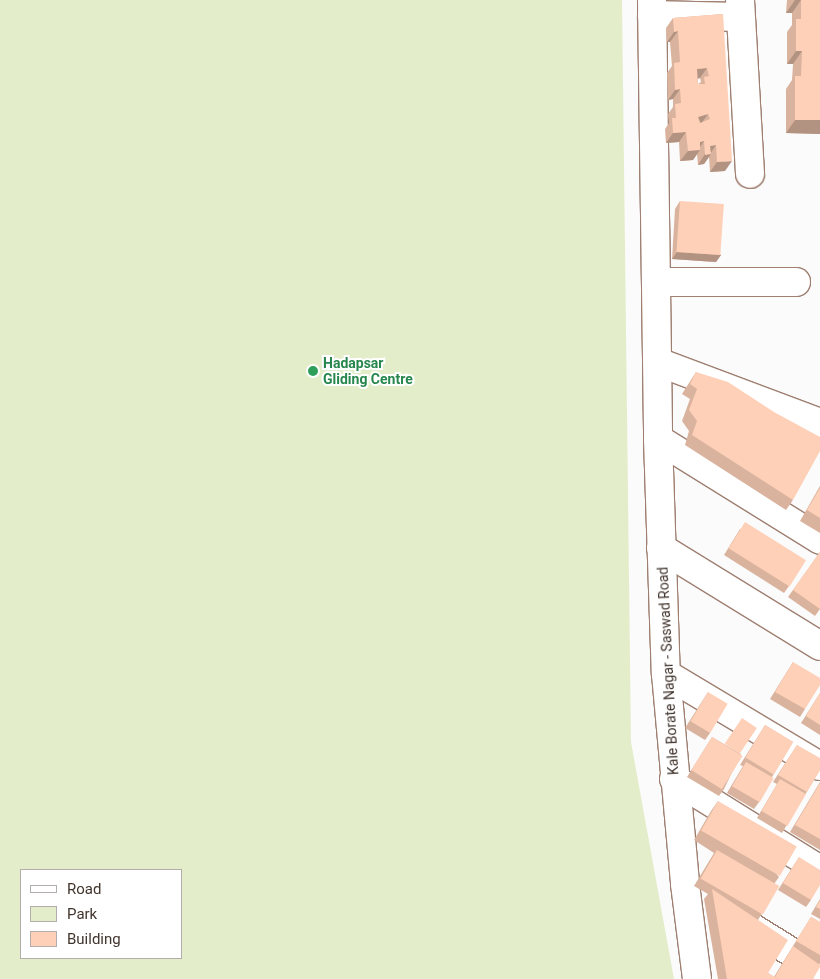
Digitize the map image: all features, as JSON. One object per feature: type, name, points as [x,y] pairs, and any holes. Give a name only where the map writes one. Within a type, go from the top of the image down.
[{"type":"street","points":[[652,7],[741,8],[750,174]]},
{"type":"street","name":"Kale Borate Nagar - Saswad Road","points":[[652,7],[658,439],[666,674],[674,779],[697,979]]},
{"type":"street","points":[[657,282],[796,282]]},
{"type":"street","points":[[658,362],[820,423]]},
{"type":"street","points":[[658,439],[820,540]]},
{"type":"street","points":[[661,548],[820,646]]},
{"type":"street","points":[[666,674],[820,766]]},
{"type":"street","points":[[674,779],[820,870]]},
{"type":"street","points":[[685,884],[708,899]]},
{"type":"street","points":[[732,914],[820,970]]},
{"type":"green space","name":"Hadapsar Gliding Centre","points":[[0,0],[622,0],[631,742],[674,979],[0,979]]},
{"type":"building","points":[[801,0],[820,0],[820,120],[795,120],[795,76],[801,76],[802,51],[796,51],[796,19],[801,19]]},
{"type":"building","points":[[723,14],[732,161],[717,162],[716,145],[710,146],[711,154],[705,155],[704,141],[700,142],[700,150],[688,151],[686,132],[673,133],[672,118],[676,118],[675,104],[681,103],[680,89],[675,90],[674,63],[680,62],[678,31],[674,32],[673,18]],"holes":[[[707,68],[709,76],[704,77],[705,84],[698,84],[697,69]],[[708,114],[710,119],[700,123],[698,117]]]},
{"type":"building","points":[[680,201],[724,204],[720,255],[676,252]]},
{"type":"building","points":[[696,372],[728,382],[774,412],[820,437],[820,451],[793,500],[692,435],[697,421],[689,410],[697,389],[690,384]]},
{"type":"building","points":[[820,488],[820,518],[807,510]]},
{"type":"building","points":[[745,522],[806,560],[790,586],[729,548]]},
{"type":"building","points":[[820,552],[820,609],[793,590]]},
{"type":"building","points":[[793,662],[820,678],[820,685],[805,709],[775,692]]},
{"type":"building","points":[[708,692],[728,704],[710,733],[690,721]]},
{"type":"building","points":[[820,693],[820,725],[806,716]]},
{"type":"building","points":[[742,718],[757,728],[740,754],[725,744]]},
{"type":"building","points":[[765,725],[793,742],[774,775],[745,758]]},
{"type":"building","points":[[712,737],[743,756],[722,789],[691,770]]},
{"type":"building","points":[[797,745],[820,758],[820,770],[807,792],[778,775]]},
{"type":"building","points":[[746,762],[774,778],[760,802],[732,786]]},
{"type":"building","points":[[780,779],[806,794],[787,826],[762,811]]},
{"type":"building","points":[[820,783],[820,839],[795,825]]},
{"type":"building","points":[[718,801],[797,846],[780,876],[701,830]]},
{"type":"building","points":[[717,850],[779,886],[763,915],[700,879]]},
{"type":"building","points":[[799,857],[820,870],[820,885],[811,900],[783,883]]},
{"type":"building","points":[[712,889],[788,940],[768,973],[778,979],[727,979]]},
{"type":"building","points":[[820,900],[820,909],[816,907]]},
{"type":"building","points":[[811,917],[820,922],[820,955],[796,941]]},
{"type":"building","points":[[793,946],[820,965],[813,979],[778,979],[775,977]]},
{"type":"place","name":"Hadapsar Gliding Centre","points":[[313,371]]}]
